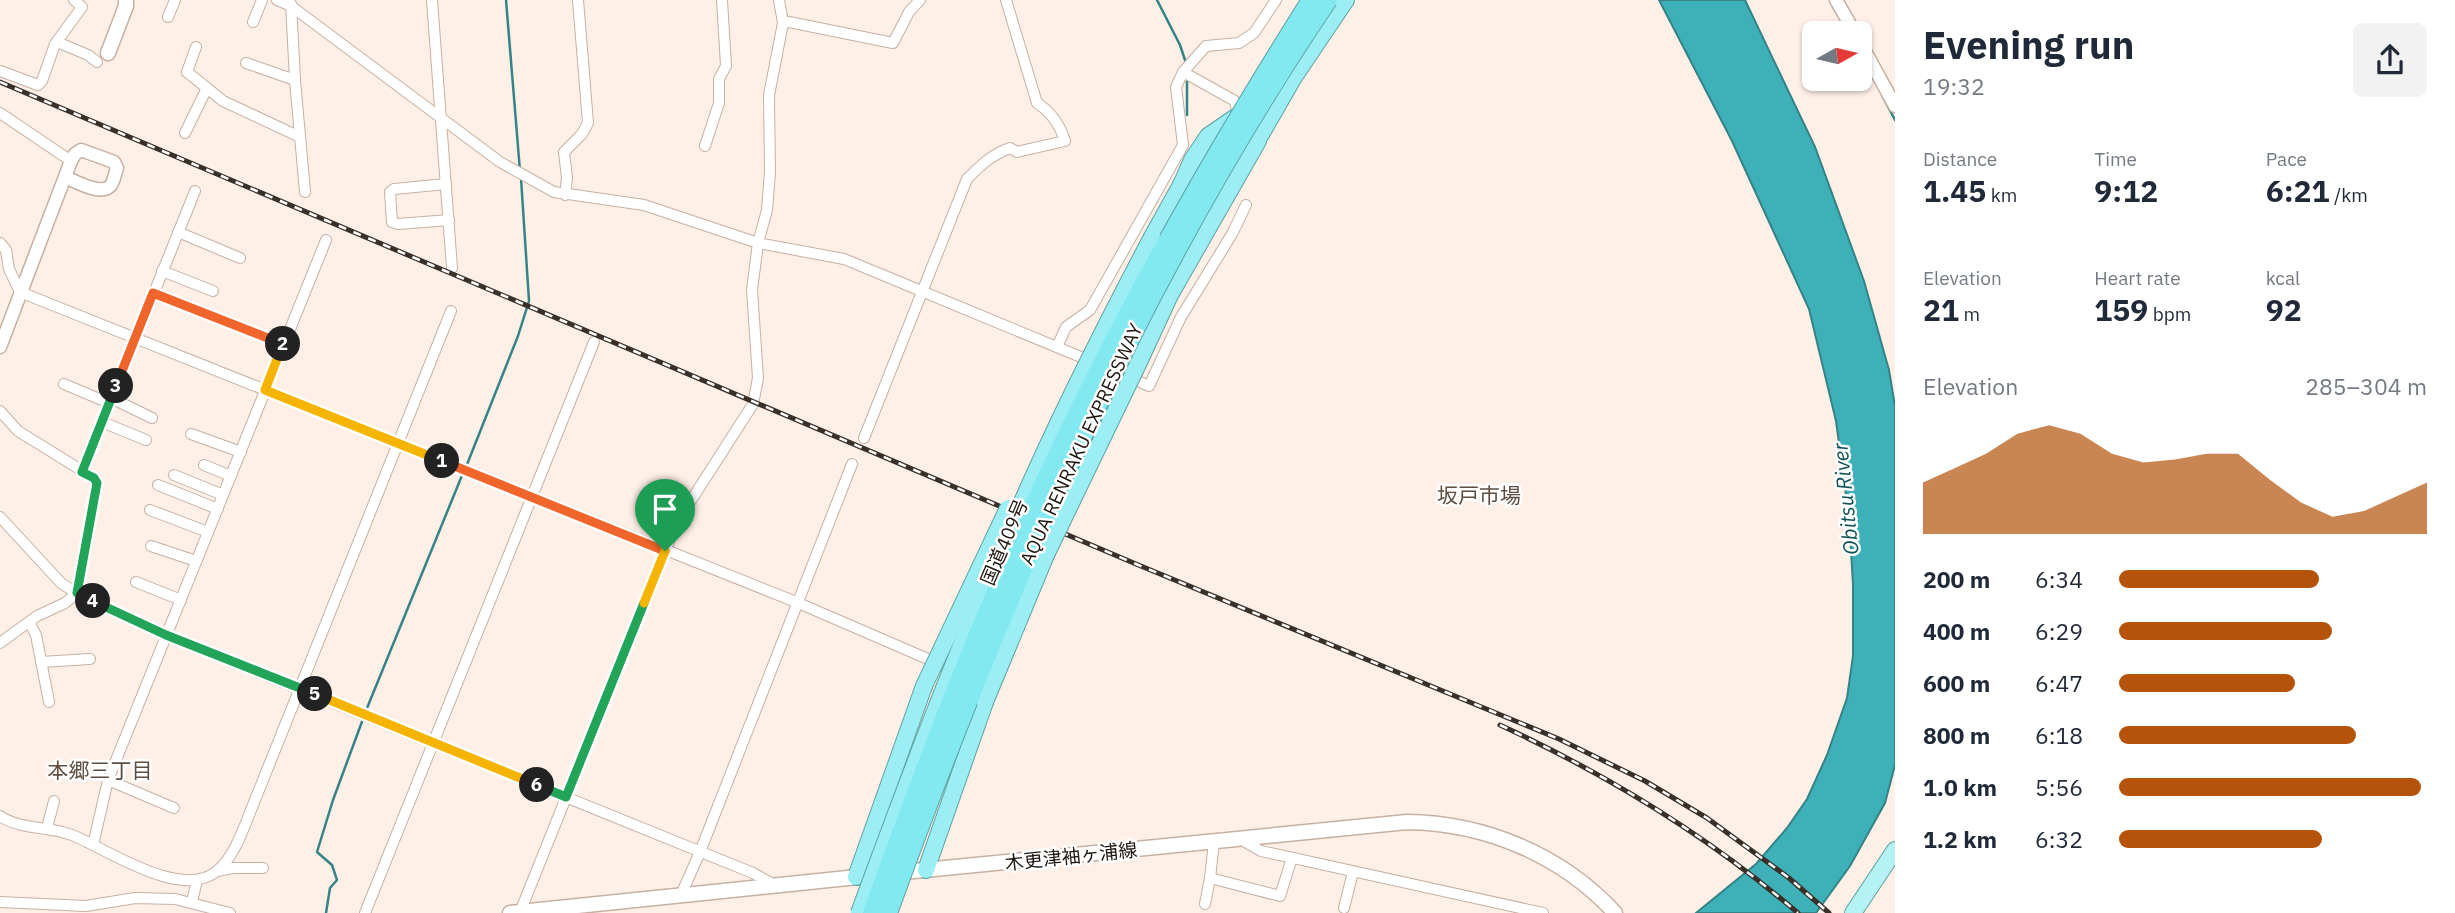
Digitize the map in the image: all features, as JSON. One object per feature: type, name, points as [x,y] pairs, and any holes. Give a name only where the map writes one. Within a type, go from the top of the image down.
[{"type":"highway","name":"AQUA RENRAKU EXPRESSWAY","points":[[873,913],[985,620],[1063,443],[1159,253],[1241,111],[1311,0]]},
{"type":"highway","name":"AQUA RENRAKU EXPRESSWAY","points":[[888,913],[948,749],[993,637],[1076,449],[1124,349],[1176,251],[1252,119],[1328,0]]},
{"type":"highway","name":"国道409号","points":[[1181,186],[1198,164],[1241,150],[1261,136],[1294,77],[1346,0]]},
{"type":"highway","name":"国道409号","points":[[859,913],[922,743],[975,611],[1030,483],[1099,338],[1181,186],[1192,160],[1208,136],[1279,91],[1294,77]]},
{"type":"highway","points":[[926,870],[985,702],[1046,555],[1170,295],[1261,136]]},
{"type":"highway","points":[[856,877],[924,686],[1059,400],[1099,338]]},
{"type":"main road","points":[[102,58],[126,6],[126,0]]},
{"type":"main road","name":"木更津袖ヶ浦線","points":[[515,912],[1407,822],[1429,822],[1497,836],[1526,847],[1552,861],[1610,911]]},
{"type":"main road","points":[[1853,913],[1895,850]]},
{"type":"street","points":[[0,71],[38,85],[57,41],[82,7],[74,0]]},
{"type":"street","points":[[168,17],[175,0]]},
{"type":"street","points":[[253,23],[262,0]]},
{"type":"street","points":[[277,0],[291,3],[500,162],[554,192],[644,205],[758,243],[844,259],[1149,386],[1181,317],[1232,234],[1246,205]]},
{"type":"street","points":[[432,0],[452,268]]},
{"type":"street","points":[[565,195],[567,178],[564,152],[582,134],[588,123],[578,0]]},
{"type":"street","points":[[705,146],[719,103],[719,79],[726,66],[722,0]]},
{"type":"street","points":[[515,912],[566,797],[676,524],[756,394],[757,342],[752,290],[758,243],[767,210],[770,172],[769,95],[783,23],[779,0]]},
{"type":"street","points":[[783,23],[893,43],[909,12],[920,0]]},
{"type":"street","points":[[864,438],[967,178],[986,159],[1002,151],[1010,148],[1017,152],[1065,141],[1056,122],[1045,108],[1037,103],[1006,0]]},
{"type":"street","points":[[1057,347],[1066,327],[1090,310],[1183,145],[1176,87],[1183,72],[1206,46],[1239,43],[1254,33],[1276,0]]},
{"type":"street","points":[[1836,0],[1849,21]]},
{"type":"street","points":[[291,3],[305,192]]},
{"type":"street","points":[[57,41],[88,55],[102,58]]},
{"type":"street","points":[[196,47],[187,72],[223,101],[300,137]]},
{"type":"street","points":[[246,63],[295,80]]},
{"type":"street","points":[[1872,64],[1895,106]]},
{"type":"street","points":[[1183,72],[1235,101],[1238,115]]},
{"type":"street","points":[[185,133],[207,88]]},
{"type":"street","points":[[0,113],[71,161]]},
{"type":"street","points":[[0,347],[20,292],[71,161],[75,154],[81,150],[114,163],[117,168],[110,186],[106,189],[94,188],[65,177]]},
{"type":"street","points":[[446,184],[394,189],[390,192],[392,222],[398,224],[449,220]]},
{"type":"street","points":[[82,472],[195,191]]},
{"type":"street","points":[[178,232],[240,258]]},
{"type":"street","points":[[93,845],[108,780],[326,240]]},
{"type":"street","points":[[0,243],[6,250],[9,269],[20,292],[796,603],[928,659]]},
{"type":"street","points":[[162,271],[213,291]]},
{"type":"street","points":[[153,293],[285,345]]},
{"type":"street","points":[[216,871],[239,836],[451,312]]},
{"type":"street","points":[[365,913],[594,342]]},
{"type":"street","points":[[64,384],[152,418]]},
{"type":"street","points":[[0,411],[18,431],[94,478],[97,483],[77,593],[0,643]]},
{"type":"street","points":[[102,422],[146,440]]},
{"type":"street","points":[[191,433],[241,452]]},
{"type":"street","points":[[680,897],[852,464]]},
{"type":"street","points":[[204,465],[231,476]]},
{"type":"street","points":[[174,475],[223,495]]},
{"type":"street","points":[[158,485],[218,509]]},
{"type":"street","points":[[150,510],[208,533]]},
{"type":"street","points":[[0,517],[61,583],[77,593],[166,635],[753,873],[776,886]]},
{"type":"street","points":[[151,546],[196,561]]},
{"type":"street","points":[[136,582],[181,600]]},
{"type":"street","points":[[29,622],[36,635],[49,702]]},
{"type":"street","points":[[41,662],[90,659]]},
{"type":"street","points":[[108,780],[174,808]]},
{"type":"street","points":[[47,828],[54,801]]},
{"type":"street","points":[[0,816],[11,822],[71,835],[170,878],[197,880],[216,871],[232,868],[263,868]]},
{"type":"street","points":[[1240,839],[1261,851],[1543,913]]},
{"type":"street","points":[[1205,904],[1214,842]]},
{"type":"street","points":[[1210,878],[1280,896],[1292,858]]},
{"type":"street","points":[[1344,908],[1353,872]]},
{"type":"street","points":[[192,902],[197,880]]},
{"type":"street","points":[[0,902],[59,906],[135,898],[175,899],[230,913]]},
{"type":"water","points":[[1659,0],[1745,0],[1815,147],[1864,281],[1889,370],[1895,406],[1895,765],[1885,803],[1850,866],[1816,913],[1696,913],[1756,864],[1787,828],[1807,799],[1827,755],[1847,698],[1853,656],[1853,585],[1849,517],[1836,421],[1809,309],[1732,141]]},
{"type":"waterway","points":[[506,0],[520,171]]},
{"type":"waterway","points":[[1157,0],[1186,63]]},
{"type":"waterway","points":[[1187,76],[1187,115]]},
{"type":"waterway","points":[[1882,95],[1895,120]]},
{"type":"waterway","points":[[466,467],[518,336],[529,301],[521,178]]},
{"type":"waterway","points":[[365,713],[463,473]]},
{"type":"waterway","points":[[326,913],[330,888],[337,880],[332,865],[317,852],[363,719]]},
{"type":"railway","points":[[0,82],[1136,564],[1559,739],[1645,781],[1707,818],[1789,878],[1829,913]]},
{"type":"railway","points":[[1500,725],[1540,744],[1656,809],[1729,858],[1798,913]]},
{"type":"district","name":"坂戸市場","points":[[1479,495]]},
{"type":"district","name":"本郷三丁目","points":[[100,770]]},
{"type":"route","points":[[153,293],[285,345],[265,390],[665,551],[566,797],[166,635],[77,593],[97,483],[94,478],[82,472],[153,293]]},
{"type":"water label","name":"Obitsu River","points":[[1845,499]]}]
